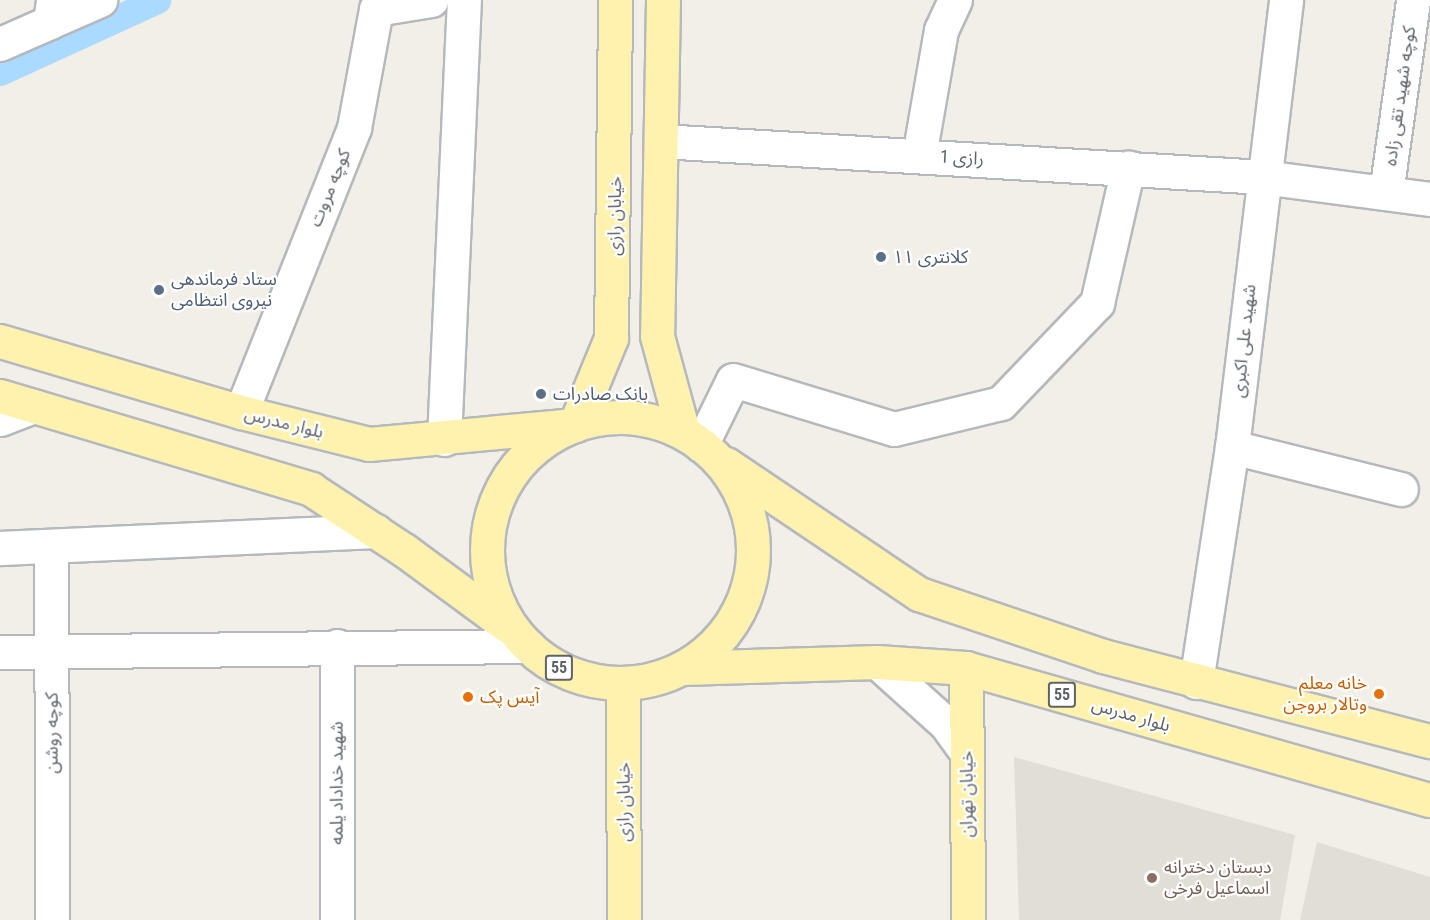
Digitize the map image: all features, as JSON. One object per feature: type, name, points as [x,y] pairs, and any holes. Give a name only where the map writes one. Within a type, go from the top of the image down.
[{"type":"main road","name":"خیابان رازی","points":[[575,426],[611,338],[616,171],[615,0]]},
{"type":"main road","name":"55","points":[[663,0],[657,336],[703,446],[755,539],[752,578],[738,614],[714,645],[683,668],[654,679],[623,684],[579,678],[540,658],[519,636],[491,589],[485,547],[492,505],[512,467],[543,438],[575,426],[633,414],[703,446],[919,594],[1102,656],[1430,741]]},
{"type":"main road","name":"بلوار مدرس","points":[[0,341],[241,412],[369,444],[575,426]]},
{"type":"main road","points":[[0,396],[311,489],[376,531],[519,636]]},
{"type":"main road","name":"بلوار مدرس","points":[[683,668],[877,662],[966,668],[1430,800]]},
{"type":"main road","name":"خیابان تهران","points":[[966,668],[968,920]]},
{"type":"main road","name":"خیابان رازی","points":[[623,684],[624,920]]},
{"type":"street","points":[[0,44],[52,11],[100,0]]},
{"type":"street","name":"کوچه مروت","points":[[241,412],[354,128],[376,9],[431,0]]},
{"type":"street","points":[[444,439],[464,0]]},
{"type":"street","points":[[919,156],[940,30],[955,0]]},
{"type":"street","name":"شهید علی اکبری","points":[[1196,682],[1232,447],[1286,0]]},
{"type":"street","name":"کوچه شهید تقی زاده","points":[[1386,193],[1413,0]]},
{"type":"street","name":"رازی 1","points":[[661,141],[1263,177],[1430,199]]},
{"type":"street","points":[[703,446],[733,380],[894,429],[1001,403],[1097,303],[1128,168]]},
{"type":"street","points":[[0,419],[34,406]]},
{"type":"street","points":[[1232,447],[1401,489]]},
{"type":"street","points":[[0,548],[376,531]]},
{"type":"street","name":"کوچه روشن","points":[[51,546],[52,920]]},
{"type":"street","points":[[0,652],[337,646],[519,636]]},
{"type":"street","name":"شهید خداداد یلمه","points":[[337,646],[337,920]]},
{"type":"street","points":[[877,662],[946,724],[966,752]]},
{"type":"shaded area","name":"دبستان دخترانه اسماعیل فرخی","points":[[1014,757],[1295,835],[1280,920],[1019,920]]},
{"type":"shaded area","points":[[1317,842],[1430,877],[1430,920],[1300,920]]},
{"type":"waterway","points":[[0,72],[157,0]]},
{"type":"place","name":"کلانتری ۱۱","points":[[881,257]]},
{"type":"place","name":"ستاد فرماندهی نیروی انتظامی","points":[[159,290]]},
{"type":"place","name":"بانک صادرات","points":[[541,394]]},
{"type":"place","name":"خانه معلم وتالار بروجن","points":[[1379,694]]},
{"type":"place","name":"آیس پک","points":[[468,697]]},
{"type":"place","name":"دبستان دخترانه اسماعیل فرخی","points":[[1152,878]]}]
